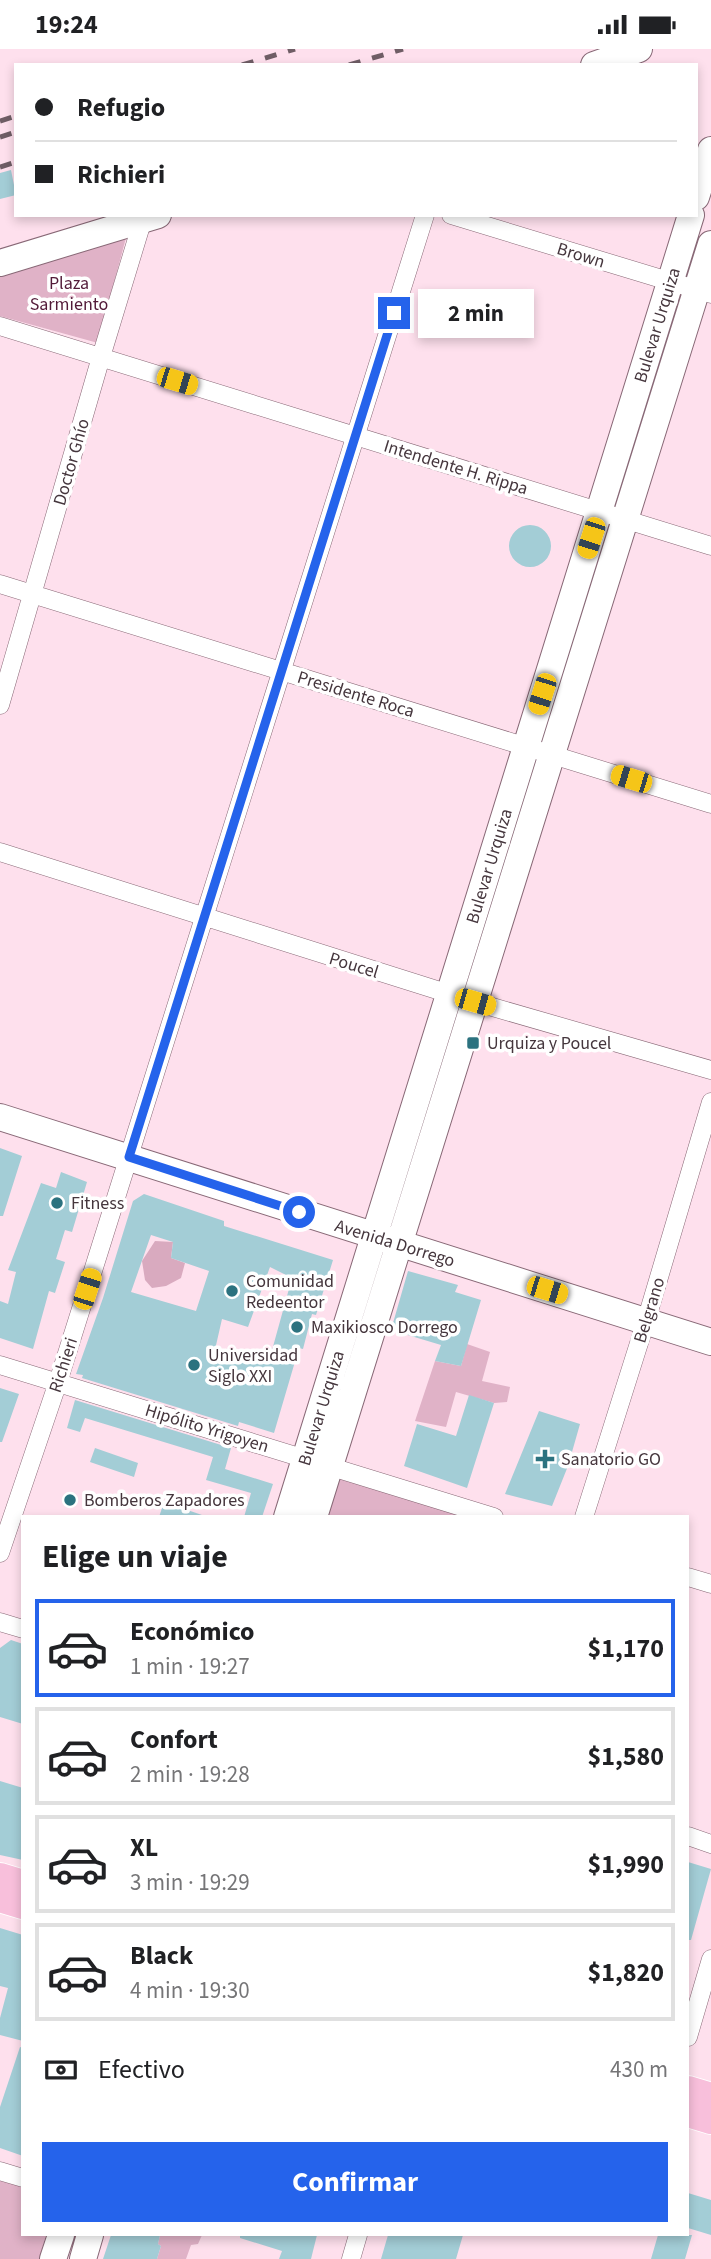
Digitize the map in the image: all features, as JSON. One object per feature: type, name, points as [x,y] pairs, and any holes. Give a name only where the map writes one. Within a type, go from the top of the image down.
[{"type":"main road","points":[[600,63],[639,49]]},
{"type":"main road","points":[[698,191],[711,150]]},
{"type":"main road","points":[[0,263],[150,217]]},
{"type":"main road","name":"Bulevar Urquiza","points":[[288,1515],[318,1463],[387,1240],[449,994],[690,217]]},
{"type":"main road","name":"Bulevar Urquiza","points":[[387,1240],[475,1002],[625,519],[704,292],[711,244]]},
{"type":"main road","name":"Avenida Dorrego","points":[[0,1118],[711,1342]]},
{"type":"main road","name":"Bulevar Urquiza","points":[[314,1515],[318,1463]]},
{"type":"main road","points":[[0,1877],[21,1883]]},
{"type":"main road","points":[[0,1898],[21,1904]]},
{"type":"main road","points":[[689,2090],[711,2097]]},
{"type":"main road","points":[[689,2113],[711,2120]]},
{"type":"main road","points":[[54,2259],[61,2236]]},
{"type":"main road","points":[[83,2259],[90,2236]]},
{"type":"street","name":"Doctor Ghío","points":[[0,705],[101,357],[150,217]]},
{"type":"street","name":"Richieri","points":[[0,1552],[58,1382],[424,217]]},
{"type":"street","name":"Brown","points":[[459,217],[704,292]]},
{"type":"street","name":"Intendente H. Rippa","points":[[0,326],[711,546]]},
{"type":"street","name":"Presidente Roca","points":[[0,584],[711,804]]},
{"type":"street","name":"Poucel","points":[[0,852],[475,1002],[711,1070]]},
{"type":"street","name":"Belgrano","points":[[585,1515],[711,1102]]},
{"type":"street","name":"Hipólito Yrigoyen","points":[[0,1364],[487,1515]]},
{"type":"street","points":[[689,1577],[711,1584]]},
{"type":"street","points":[[0,1622],[21,1628]]},
{"type":"street","points":[[689,1836],[711,1844]]},
{"type":"street","points":[[689,2034],[711,1959]]},
{"type":"street","points":[[0,2171],[21,2177]]},
{"type":"street","points":[[351,2259],[358,2236]]},
{"type":"green space","name":"Plaza Sarmiento","points":[[127,234],[98,343],[0,316],[0,273]]},
{"type":"green space","points":[[467,1344],[490,1352],[482,1381],[510,1387],[507,1402],[494,1403],[456,1392],[446,1427],[415,1421],[435,1361],[461,1366]]},
{"type":"green space","points":[[330,1466],[488,1515],[315,1515]]},
{"type":"green space","points":[[0,2180],[21,2186],[21,2236],[46,2236],[39,2259],[0,2259]]},
{"type":"green space","points":[[160,2236],[202,2236],[198,2244],[191,2245],[186,2259],[157,2259],[161,2246],[158,2244]]},
{"type":"shaded area","points":[[155,1241],[173,1242],[171,1258],[185,1263],[181,1278],[166,1286],[152,1288],[145,1280],[142,1261]]},
{"type":"building","points":[[11,170],[14,196],[0,199],[0,173]]},
{"type":"building","points":[[530,525],[545,531],[551,546],[545,561],[530,567],[515,561],[509,546],[515,531]]},
{"type":"building","points":[[0,1148],[22,1156],[3,1216],[0,1216]]},
{"type":"building","points":[[61,1172],[87,1182],[72,1232],[65,1230],[56,1259],[65,1262],[55,1293],[49,1291],[33,1349],[0,1338],[0,1301],[8,1304],[16,1272],[8,1270],[41,1183],[56,1188]]},
{"type":"building","points":[[144,1194],[224,1221],[224,1226],[333,1260],[316,1315],[312,1314],[303,1349],[299,1348],[274,1433],[239,1422],[238,1426],[76,1374],[133,1201]],"holes":[[[151,1235],[173,1242],[171,1258],[209,1271],[196,1311],[131,1292]],[[270,1267],[292,1278],[269,1361],[240,1353],[238,1361],[214,1354],[222,1319],[248,1327]]]},
{"type":"building","points":[[408,1271],[458,1285],[455,1292],[481,1300],[461,1366],[435,1361],[441,1345],[391,1330]]},
{"type":"building","points":[[0,1388],[19,1394],[2,1442],[0,1442]]},
{"type":"building","points":[[469,1395],[494,1403],[467,1488],[404,1466],[417,1424],[456,1436]]},
{"type":"building","points":[[75,1400],[231,1448],[225,1469],[273,1484],[263,1515],[245,1515],[251,1493],[206,1480],[213,1457],[85,1418],[80,1432],[67,1428]]},
{"type":"building","name":"Sanatorio GO","points":[[539,1411],[580,1424],[568,1466],[552,1506],[505,1494]]},
{"type":"building","points":[[95,1448],[138,1463],[134,1477],[90,1462]]},
{"type":"building","points":[[164,1502],[202,1515],[160,1515]]},
{"type":"building","points":[[11,1640],[21,1643],[21,1723],[0,1717],[0,1648]]},
{"type":"building","points":[[0,1781],[21,1787],[21,1860],[0,1855]]},
{"type":"building","points":[[689,1862],[711,1869],[689,1940]]},
{"type":"building","points":[[0,1928],[21,1934],[21,2040],[0,2035],[0,2018],[8,1988],[0,1986]]},
{"type":"building","points":[[21,2047],[21,2155],[0,2148],[0,2107]]},
{"type":"building","points":[[689,2193],[711,2200],[711,2235],[689,2228]]},
{"type":"building","points":[[692,2235],[685,2259],[651,2259],[658,2236]]},
{"type":"building","points":[[111,2236],[160,2236],[158,2244],[161,2246],[157,2259],[103,2259]]},
{"type":"building","points":[[317,2236],[311,2259],[279,2259],[282,2251],[240,2238]]},
{"type":"building","points":[[388,2236],[463,2236],[456,2259],[381,2259]]},
{"type":"railway","points":[[249,63],[295,49]]},
{"type":"railway","points":[[356,63],[403,49]]},
{"type":"railway","points":[[0,121],[14,117]]},
{"type":"railway","points":[[0,137],[14,133]]},
{"type":"railway","points":[[0,167],[14,163]]},
{"type":"place","name":"Urquiza y Poucel","points":[[473,1043]]},
{"type":"place","name":"Fitness","points":[[57,1203]]},
{"type":"place","name":"Comunidad Redeentor","points":[[232,1291]]},
{"type":"place","name":"Maxikiosco Dorrego","points":[[297,1327]]},
{"type":"place","name":"Universidad Siglo XXI","points":[[194,1365]]},
{"type":"place","name":"Sanatorio GO","points":[[545,1459]]},
{"type":"place","name":"Bomberos Zapadores","points":[[70,1500]]},
{"type":"route","points":[[299,1212],[129,1157],[394,313]]}]
